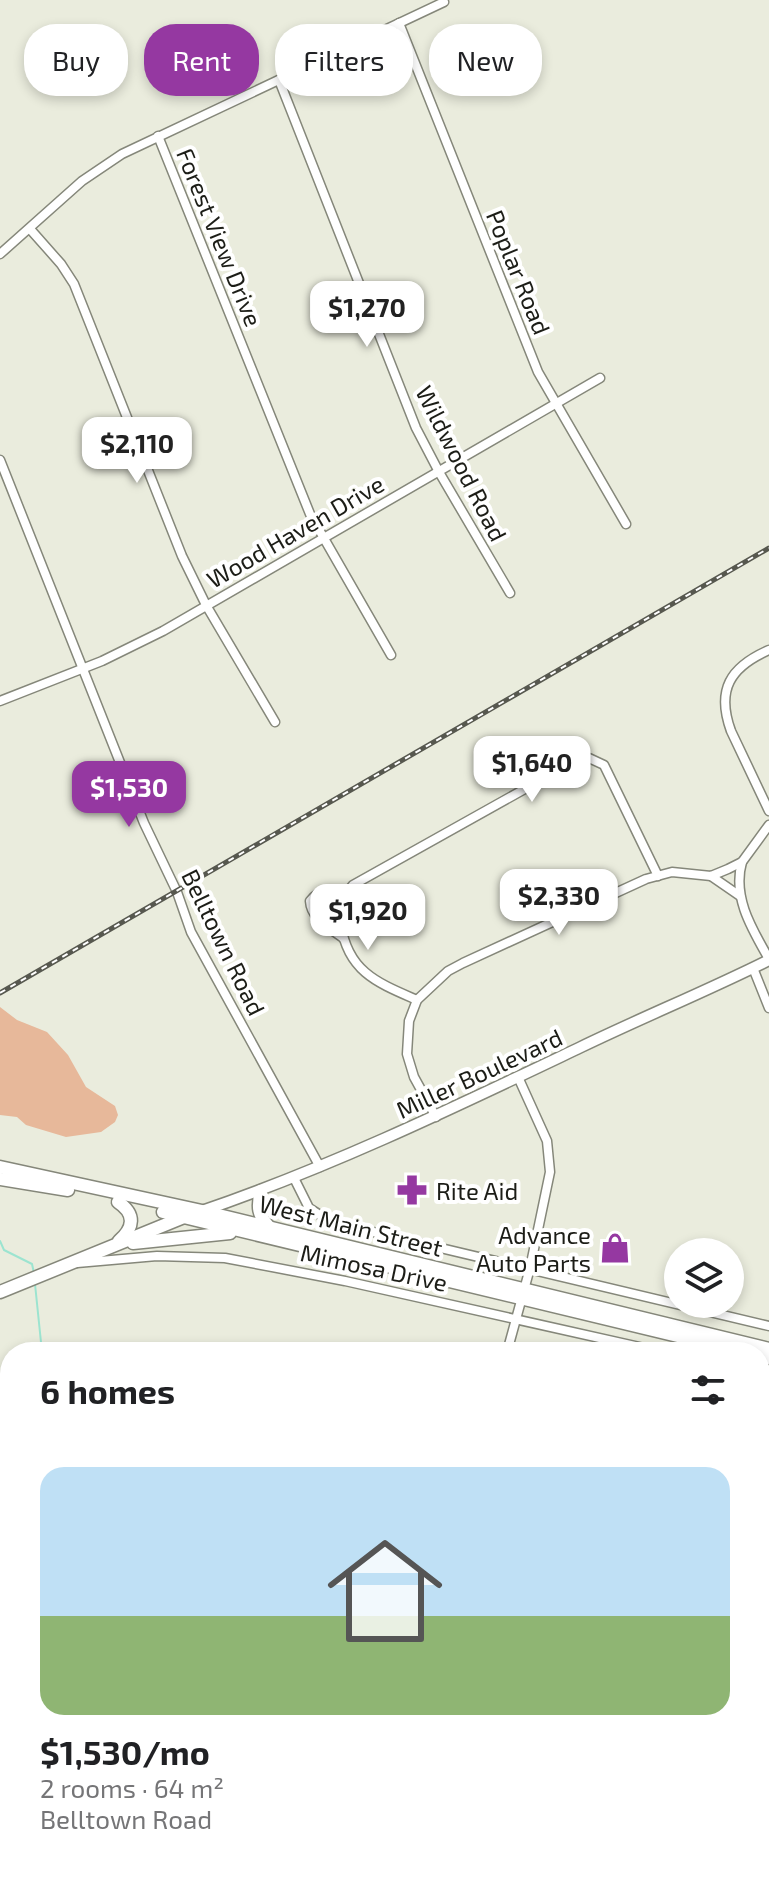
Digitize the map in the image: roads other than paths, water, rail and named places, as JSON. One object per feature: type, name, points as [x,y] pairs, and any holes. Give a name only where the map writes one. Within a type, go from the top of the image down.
[{"type":"main road","name":"West Main Street","points":[[0,1167],[269,1227],[705,1342]]},
{"type":"main road","name":"West Main Street","points":[[0,1179],[76,1192],[239,1232],[737,1342]]},
{"type":"main road","points":[[261,1191],[258,1209],[261,1219],[269,1227]]},
{"type":"main road","points":[[113,1246],[128,1232],[132,1222],[131,1213],[118,1202]]},
{"type":"main road","points":[[0,1292],[202,1211]]},
{"type":"main road","points":[[113,1246],[239,1232]]},
{"type":"street","points":[[399,23],[444,2]]},
{"type":"street","name":"Poplar Road","points":[[399,23],[529,350],[556,404],[626,524]]},
{"type":"street","points":[[0,254],[101,166],[275,82]]},
{"type":"street","name":"Wildwood Road","points":[[285,96],[416,428],[510,593]]},
{"type":"street","name":"Forest View Drive","points":[[158,136],[310,514],[391,655]]},
{"type":"street","points":[[30,229],[61,264],[79,295],[182,556],[206,605],[275,722]]},
{"type":"street","name":"Wood Haven Drive","points":[[0,701],[150,638],[600,378]]},
{"type":"street","name":"Belltown Road","points":[[0,460],[144,823],[177,892],[191,932],[320,1167]]},
{"type":"street","points":[[769,650],[739,669],[726,687],[724,697],[731,731],[769,811]]},
{"type":"street","points":[[417,1000],[384,986],[363,971],[351,957],[340,916],[344,897],[353,885],[564,767],[589,758],[604,765],[658,876]]},
{"type":"street","points":[[769,825],[742,862],[739,873],[740,896],[746,914],[769,959]]},
{"type":"street","points":[[711,876],[742,862]]},
{"type":"street","points":[[436,1117],[414,1077],[407,1054],[409,1021],[417,1000],[448,971],[627,887],[672,872],[711,876],[740,896]]},
{"type":"street","points":[[344,897],[322,891],[310,901],[310,909],[315,916],[344,939]]},
{"type":"street","name":"Miller Boulevard","points":[[202,1211],[294,1178],[436,1117],[769,959]]},
{"type":"street","points":[[753,968],[769,1008]]},
{"type":"street","points":[[510,1342],[548,1188],[550,1162],[541,1125],[518,1077]]},
{"type":"street","points":[[294,1178],[309,1208],[331,1222],[769,1326]]},
{"type":"street","name":"Mimosa Drive","points":[[73,1263],[179,1256],[225,1258],[615,1342]]},
{"type":"waterway","points":[[0,1241],[4,1250],[32,1264],[34,1273]]},
{"type":"waterway","points":[[35,1284],[41,1342]]},
{"type":"railway","points":[[0,993],[769,548]]},
{"type":"place","name":"Rite Aid","points":[[412,1190]]},
{"type":"place","name":"Advance Auto Parts","points":[[615,1248]]}]
